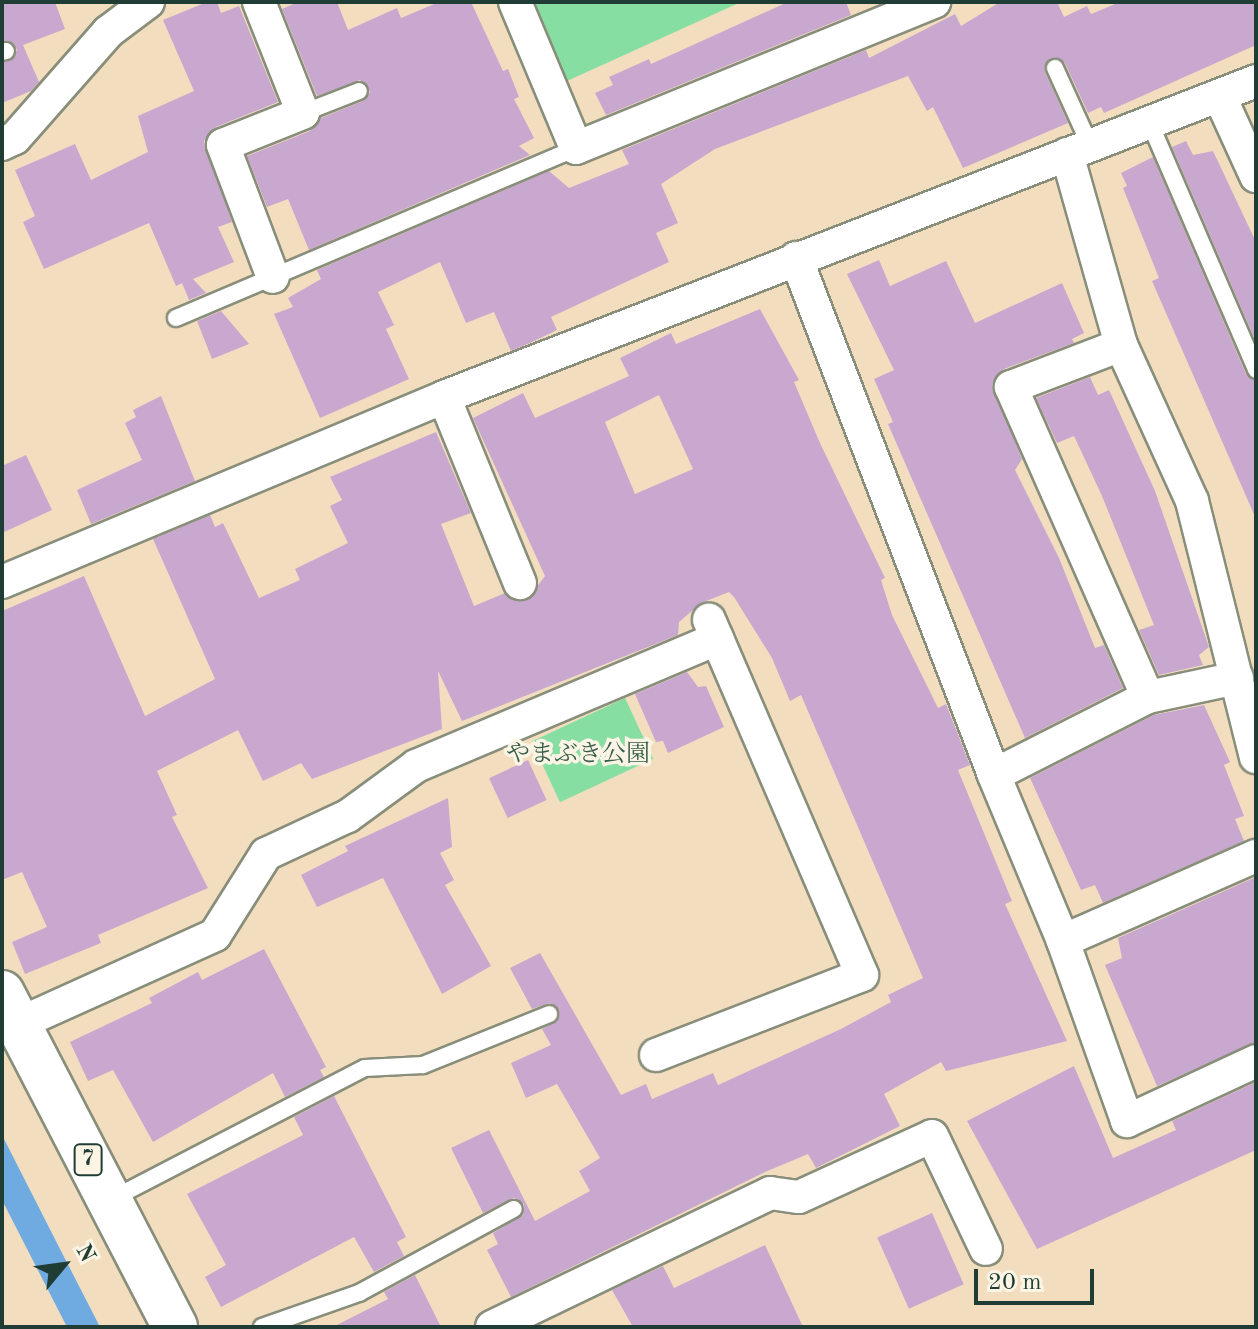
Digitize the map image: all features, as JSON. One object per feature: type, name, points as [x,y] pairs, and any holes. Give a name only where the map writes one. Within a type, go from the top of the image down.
[{"type":"main road","name":"7","points":[[10,1008],[175,1327]]},
{"type":"street","points":[[2,144],[15,138],[108,32],[148,2]]},
{"type":"street","points":[[259,2],[303,113],[223,145],[273,277]]},
{"type":"street","points":[[515,2],[576,148],[934,2]]},
{"type":"street","points":[[2,582],[444,397],[1256,81]]},
{"type":"street","points":[[1220,97],[1256,176]]},
{"type":"street","points":[[1079,149],[1121,345],[1192,501],[1256,757]]},
{"type":"street","points":[[796,258],[994,775],[1063,941],[1127,1121],[1256,1061]]},
{"type":"street","points":[[1121,345],[1011,387],[1148,697]]},
{"type":"street","points":[[444,397],[520,583]]},
{"type":"street","points":[[10,1008],[215,935],[266,854],[348,816],[416,766],[713,629],[862,975],[656,1055]]},
{"type":"street","points":[[994,775],[1148,697],[1237,678]]},
{"type":"street","points":[[1063,941],[1256,856]]},
{"type":"street","points":[[492,1327],[770,1193],[799,1197],[932,1136],[986,1249]]},
{"type":"lane","points":[[1055,68],[1079,149]]},
{"type":"lane","points":[[303,113],[359,91]]},
{"type":"lane","points":[[1149,121],[1256,370]]},
{"type":"lane","points":[[176,318],[576,148]]},
{"type":"lane","points":[[109,1200],[365,1068],[423,1065],[549,1014]]},
{"type":"lane","points":[[262,1327],[359,1293],[514,1209]]},
{"type":"green space","points":[[535,2],[741,2],[567,81]]},
{"type":"green space","name":"やまぶき公園","points":[[625,698],[653,759],[560,802],[532,742]]},
{"type":"water","points":[[2,1135],[100,1327],[67,1327],[2,1200]]},
{"type":"building","points":[[2,2],[55,2],[65,29],[23,45],[39,82],[31,91],[2,103],[2,63],[13,59],[17,49],[2,41]]},
{"type":"building","points":[[207,2],[217,2],[221,13],[239,6],[278,102],[216,127],[204,141],[232,222],[218,227],[234,262],[193,279],[206,293],[189,300],[182,283],[176,286],[149,223],[44,269],[23,222],[35,216],[15,170],[75,144],[91,180],[148,152],[138,116],[194,91],[163,20]]},
{"type":"building","points":[[298,2],[337,2],[348,30],[397,8],[401,18],[439,2],[471,2],[503,71],[508,69],[519,97],[514,99],[534,138],[519,146],[530,155],[309,250],[288,199],[267,207],[247,156],[310,131],[321,118],[363,101],[370,92],[360,80],[317,96],[282,9]]},
{"type":"building","points":[[788,2],[846,2],[851,15],[606,115],[595,93],[613,85],[609,77],[649,59],[651,64]]},
{"type":"building","points":[[1000,2],[1057,2],[1064,17],[1087,6],[1091,14],[1120,2],[1256,2],[1256,45],[1104,113],[1101,107],[1088,113],[1065,63],[1051,58],[1045,72],[1068,123],[963,168],[933,107],[927,111],[908,76],[715,149],[661,184],[678,223],[656,233],[669,262],[551,317],[557,330],[530,343],[511,351],[494,312],[466,323],[440,262],[378,292],[394,325],[386,329],[409,379],[320,418],[274,314],[293,307],[288,298],[321,279],[317,270],[549,171],[569,188],[629,164],[622,150],[866,50],[869,58],[955,14],[961,26]]},
{"type":"building","points":[[1186,141],[1193,155],[1213,151],[1256,242],[1256,342],[1172,147]]},
{"type":"building","points":[[1153,157],[1246,374],[1256,381],[1256,519],[1152,281],[1159,278],[1123,188],[1127,186],[1121,173]]},
{"type":"building","points":[[879,260],[890,286],[946,261],[975,323],[1062,283],[1084,333],[1072,339],[1074,343],[1004,369],[992,385],[1022,459],[1015,470],[1059,558],[1095,648],[1104,645],[1123,688],[1025,738],[888,424],[893,422],[874,379],[894,370],[847,274]]},
{"type":"building","points":[[760,309],[799,380],[794,382],[820,443],[885,578],[881,580],[892,615],[938,708],[946,704],[970,765],[958,770],[1012,901],[1005,904],[1067,1041],[946,1071],[941,1062],[884,1094],[900,1126],[816,1168],[808,1154],[765,1172],[511,1297],[487,1250],[498,1244],[493,1233],[523,1215],[524,1204],[514,1198],[483,1213],[451,1148],[489,1130],[535,1221],[590,1191],[579,1171],[600,1158],[557,1084],[526,1098],[511,1063],[551,1045],[542,1029],[557,1021],[559,1011],[550,1003],[532,1009],[510,968],[540,953],[621,1095],[646,1084],[652,1099],[713,1073],[718,1085],[841,1029],[891,1002],[888,995],[923,978],[801,695],[790,701],[772,658],[734,597],[729,592],[701,603],[679,622],[678,635],[462,721],[438,671],[442,729],[312,779],[301,763],[263,781],[238,730],[157,771],[177,815],[172,817],[208,888],[98,935],[101,943],[25,974],[12,942],[47,927],[22,872],[2,880],[2,611],[84,576],[145,716],[215,679],[153,539],[210,515],[215,527],[223,523],[259,598],[300,580],[295,569],[348,543],[330,506],[342,500],[330,477],[436,432],[471,513],[441,524],[474,606],[505,593],[526,601],[545,576],[473,418],[523,393],[535,418],[629,376],[620,358],[671,333],[676,344]],"holes":[[[659,395],[693,469],[635,494],[605,422]]]},
{"type":"building","points":[[221,311],[249,344],[212,359],[197,321]]},
{"type":"building","points":[[1090,377],[1098,395],[1109,390],[1155,491],[1209,647],[1199,655],[1203,665],[1159,675],[1139,630],[1154,625],[1102,496],[1074,436],[1057,443],[1036,398]]},
{"type":"building","points":[[161,396],[195,481],[91,524],[77,490],[142,460],[125,423],[136,417],[133,410]]},
{"type":"building","points":[[26,455],[52,510],[2,533],[2,466]]},
{"type":"building","points":[[687,672],[698,687],[706,686],[724,727],[668,753],[663,741],[656,742],[635,694]]},
{"type":"building","points":[[1204,705],[1230,762],[1224,765],[1244,816],[1235,819],[1244,841],[1103,903],[1095,885],[1081,890],[1030,778],[1154,715]]},
{"type":"building","points":[[528,760],[547,800],[508,818],[489,778]]},
{"type":"building","points":[[448,798],[452,847],[440,853],[454,880],[445,885],[491,966],[442,994],[383,878],[317,907],[301,875],[348,851],[345,846]]},
{"type":"building","points":[[1256,877],[1256,1042],[1157,1086],[1105,965],[1122,958],[1118,938]]},
{"type":"building","points":[[264,949],[326,1067],[320,1070],[324,1077],[285,1097],[273,1073],[153,1142],[113,1070],[88,1081],[70,1042],[152,1003],[149,998],[198,972],[202,980]]},
{"type":"building","points":[[1074,1066],[1113,1158],[1176,1130],[1172,1121],[1256,1082],[1256,1150],[1037,1249],[967,1121]]},
{"type":"building","points":[[334,1096],[406,1237],[397,1242],[404,1256],[374,1272],[354,1237],[221,1307],[205,1277],[226,1265],[187,1194],[303,1135],[294,1117]]},
{"type":"building","points":[[932,1213],[964,1284],[909,1309],[877,1237]]},
{"type":"building","points":[[765,1245],[803,1327],[633,1327],[612,1290],[663,1266],[674,1288]]},
{"type":"building","points":[[415,1275],[441,1327],[333,1327],[388,1299],[384,1292]]}]
